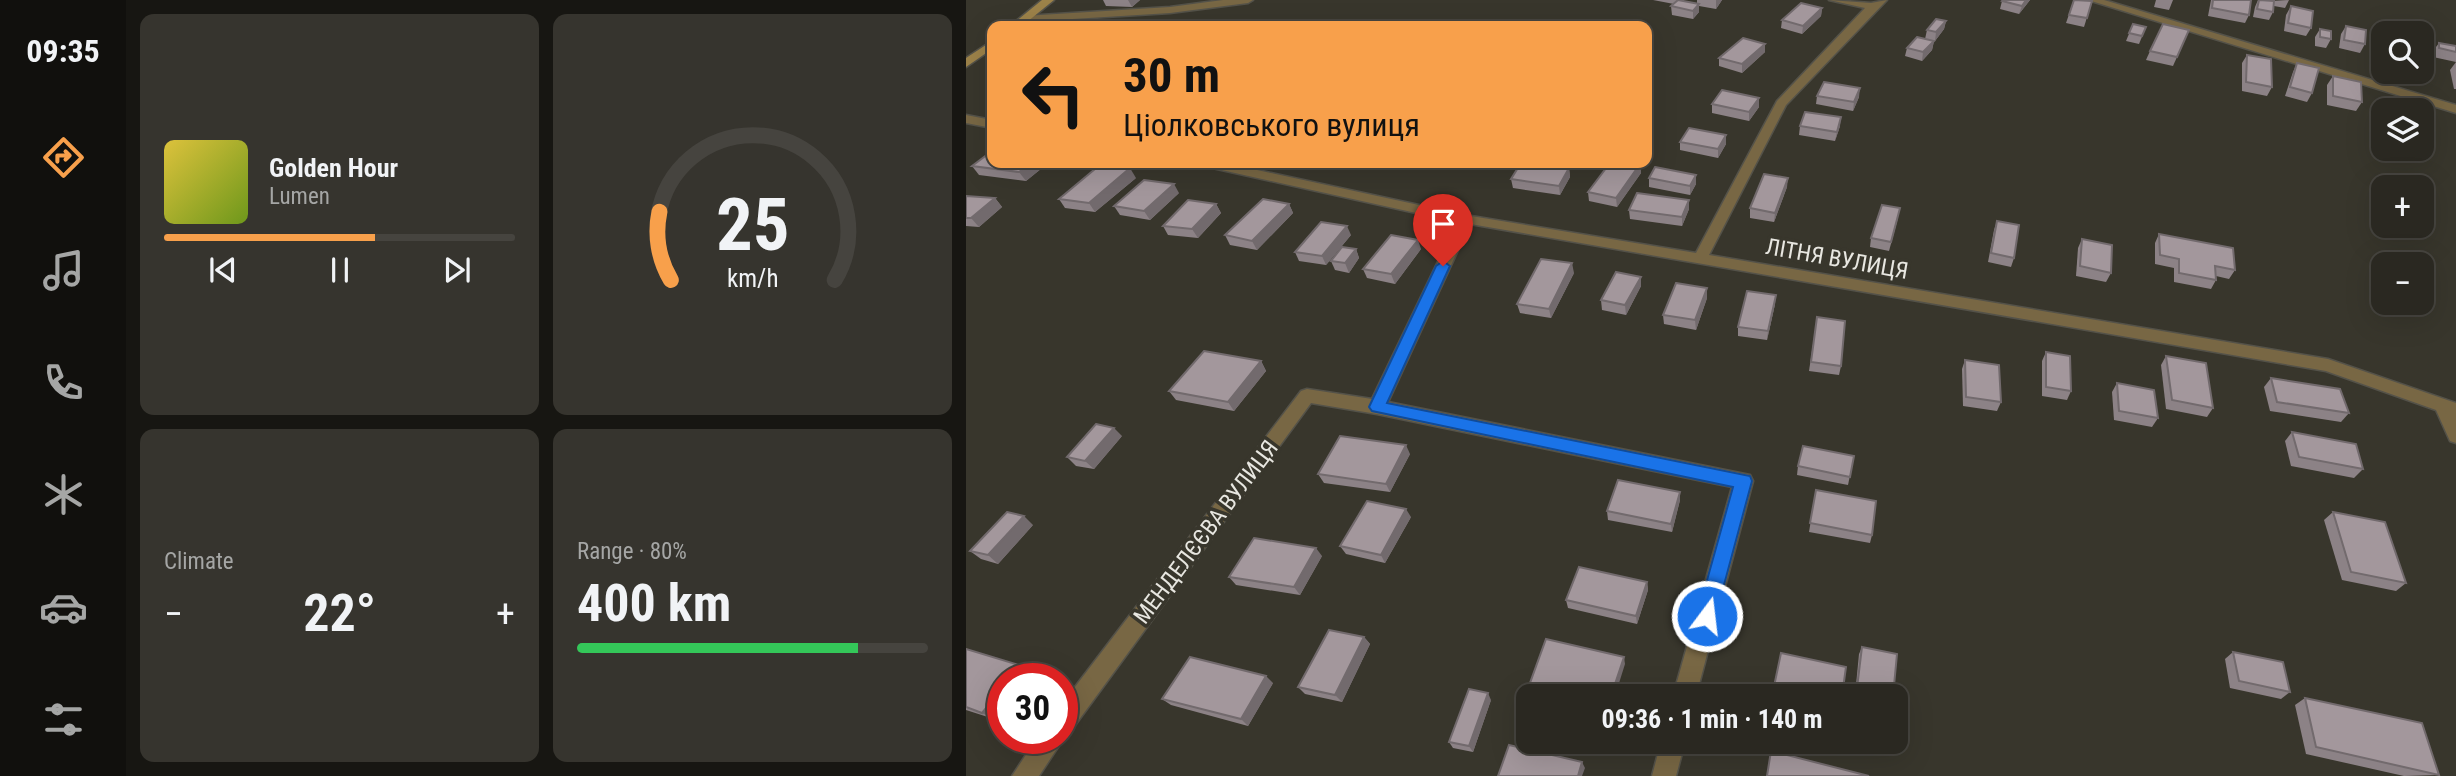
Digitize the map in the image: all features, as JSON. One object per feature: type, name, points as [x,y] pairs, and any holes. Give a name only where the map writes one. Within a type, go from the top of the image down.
[{"type":"street","points":[[1022,21],[1049,0]]},
{"type":"street","points":[[1042,21],[1248,0]]},
{"type":"street","points":[[1834,0],[1878,3]]},
{"type":"street","points":[[2093,0],[2456,109]]},
{"type":"street","points":[[1700,259],[1781,104],[1878,3]]},
{"type":"street","points":[[966,64],[987,48]]},
{"type":"street","points":[[966,119],[987,123]]},
{"type":"street","name":"ЛІТНЯ ВУЛИЦЯ","points":[[1231,168],[1465,219],[2328,365],[2450,409]]},
{"type":"street","points":[[1465,219],[1377,407],[1743,481],[1688,684]]},
{"type":"street","name":"МЕНДЕЛЄЄВА ВУЛИЦЯ","points":[[1078,703],[1307,396],[1377,407]]},
{"type":"street","points":[[2450,409],[2456,436]]},
{"type":"street","points":[[1024,776],[1040,754]]},
{"type":"street","points":[[1664,776],[1670,754]]},
{"type":"building","points":[[1678,0],[1699,4],[1693,11],[1671,6]]},
{"type":"building","points":[[2003,0],[2026,0],[2022,6]]},
{"type":"building","points":[[2074,0],[2092,1],[2087,18],[2069,15]]},
{"type":"building","points":[[2213,0],[2251,0],[2249,15],[2212,8]]},
{"type":"building","points":[[2259,0],[2274,1],[2273,12],[2257,9]]},
{"type":"building","points":[[1801,3],[1822,8],[1803,26],[1782,20]]},
{"type":"building","points":[[2291,6],[2313,11],[2311,28],[2288,23]]},
{"type":"building","points":[[1936,19],[1946,21],[1936,32],[1927,30]]},
{"type":"building","points":[[2133,24],[2146,27],[2142,36],[2129,33]]},
{"type":"building","points":[[2163,24],[2189,30],[2177,57],[2150,51]]},
{"type":"building","points":[[2346,26],[2366,30],[2365,44],[2344,40]]},
{"type":"building","points":[[2320,29],[2331,31],[2331,39],[2320,37]]},
{"type":"building","points":[[1917,37],[1934,41],[1923,52],[1907,48]]},
{"type":"building","points":[[1743,38],[1765,44],[1742,64],[1719,58]]},
{"type":"building","points":[[2439,43],[2456,46],[2456,52],[2439,48]]},
{"type":"building","points":[[2247,55],[2271,59],[2272,87],[2246,82]]},
{"type":"building","points":[[2297,63],[2319,68],[2312,93],[2290,87]]},
{"type":"building","points":[[2333,76],[2361,82],[2362,102],[2333,96]]},
{"type":"building","points":[[1824,82],[1860,88],[1854,102],[1817,96]]},
{"type":"building","points":[[1722,90],[1759,98],[1749,112],[1712,104]]},
{"type":"building","points":[[1805,112],[1841,117],[1837,132],[1800,126]]},
{"type":"building","points":[[1689,128],[1726,135],[1718,149],[1680,142]]},
{"type":"building","points":[[987,155],[987,168],[972,166]]},
{"type":"building","points":[[1655,167],[1696,175],[1690,186],[1649,178]]},
{"type":"building","points":[[988,168],[1024,168],[1019,172]]},
{"type":"building","points":[[1096,168],[1130,168],[1089,203],[1059,199]]},
{"type":"building","points":[[1518,168],[1569,168],[1559,186],[1511,179]]},
{"type":"building","points":[[1606,168],[1637,168],[1616,198],[1588,192]]},
{"type":"building","points":[[1764,174],[1788,178],[1775,213],[1750,208]]},
{"type":"building","points":[[1144,180],[1174,184],[1144,211],[1114,206]]},
{"type":"building","points":[[1637,193],[1689,200],[1682,217],[1629,210]]},
{"type":"building","points":[[966,196],[995,198],[971,218],[966,218]]},
{"type":"building","points":[[1263,199],[1289,204],[1252,241],[1225,235]]},
{"type":"building","points":[[1188,200],[1216,204],[1192,229],[1163,226]]},
{"type":"building","points":[[1882,205],[1900,208],[1891,242],[1871,238]]},
{"type":"building","points":[[1997,221],[2019,225],[2014,258],[1991,253]]},
{"type":"building","points":[[1321,222],[1347,226],[1322,256],[1295,252]]},
{"type":"building","points":[[2159,234],[2233,248],[2235,270],[2215,266],[2216,280],[2179,273],[2179,259],[2160,255]]},
{"type":"building","points":[[1391,235],[1418,240],[1391,274],[1363,269]]},
{"type":"building","points":[[2082,239],[2112,245],[2111,273],[2080,266]]},
{"type":"building","points":[[1342,247],[1356,249],[1345,263],[1331,261]]},
{"type":"building","points":[[1541,259],[1572,263],[1549,309],[1517,304]]},
{"type":"building","points":[[1616,272],[1641,277],[1625,305],[1601,300]]},
{"type":"building","points":[[1676,283],[1707,288],[1695,320],[1663,315]]},
{"type":"building","points":[[1747,291],[1776,295],[1768,331],[1738,327]]},
{"type":"building","points":[[1817,317],[1845,321],[1841,366],[1811,362]]},
{"type":"building","points":[[1204,351],[1261,361],[1228,402],[1169,391]]},
{"type":"building","points":[[2046,352],[2070,356],[2071,391],[2046,387]]},
{"type":"building","points":[[2166,356],[2206,363],[2213,408],[2172,400]]},
{"type":"building","points":[[1965,360],[1999,365],[2001,402],[1966,397]]},
{"type":"building","points":[[2271,378],[2340,389],[2349,413],[2277,402]]},
{"type":"building","points":[[2117,383],[2154,390],[2158,418],[2119,411]]},
{"type":"building","points":[[1096,424],[1114,428],[1085,461],[1067,457]]},
{"type":"building","points":[[2292,432],[2356,444],[2363,469],[2299,457]]},
{"type":"building","points":[[1340,436],[1406,445],[1386,484],[1318,474]]},
{"type":"building","points":[[1803,446],[1854,456],[1850,477],[1798,466]]},
{"type":"building","points":[[1618,480],[1680,492],[1671,524],[1607,511]]},
{"type":"building","points":[[1816,490],[1876,501],[1872,535],[1810,523]]},
{"type":"building","points":[[1367,501],[1406,509],[1381,555],[1340,546]]},
{"type":"building","points":[[1007,512],[1024,516],[988,555],[970,551]]},
{"type":"building","points":[[2333,512],[2385,522],[2406,583],[2351,572]]},
{"type":"building","points":[[1254,538],[1316,548],[1294,587],[1229,577]]},
{"type":"building","points":[[1579,567],[1647,582],[1636,616],[1566,600]]},
{"type":"building","points":[[1329,630],[1364,637],[1335,695],[1298,687]]},
{"type":"building","points":[[1546,639],[1624,657],[1615,684],[1530,684]]},
{"type":"building","points":[[1862,647],[1897,654],[1894,684],[1857,684]]},
{"type":"building","points":[[966,649],[1012,663],[987,663],[987,707],[982,713],[966,707]]},
{"type":"building","points":[[2233,652],[2283,662],[2290,692],[2239,681]]},
{"type":"building","points":[[1781,653],[1846,667],[1844,684],[1775,684]]},
{"type":"building","points":[[1190,657],[1266,676],[1241,719],[1162,699]]},
{"type":"building","points":[[1469,689],[1488,693],[1469,746],[1449,742]]},
{"type":"building","points":[[2305,698],[2422,723],[2439,775],[2316,747]]},
{"type":"building","points":[[1509,745],[1516,747],[1516,754],[1548,754],[1582,762],[1578,776],[1498,776]]},
{"type":"building","points":[[1771,754],[1783,754],[1869,776],[1767,776]]},
{"type":"route","points":[[1443,266],[1377,407],[1743,481],[1707,616]]}]
